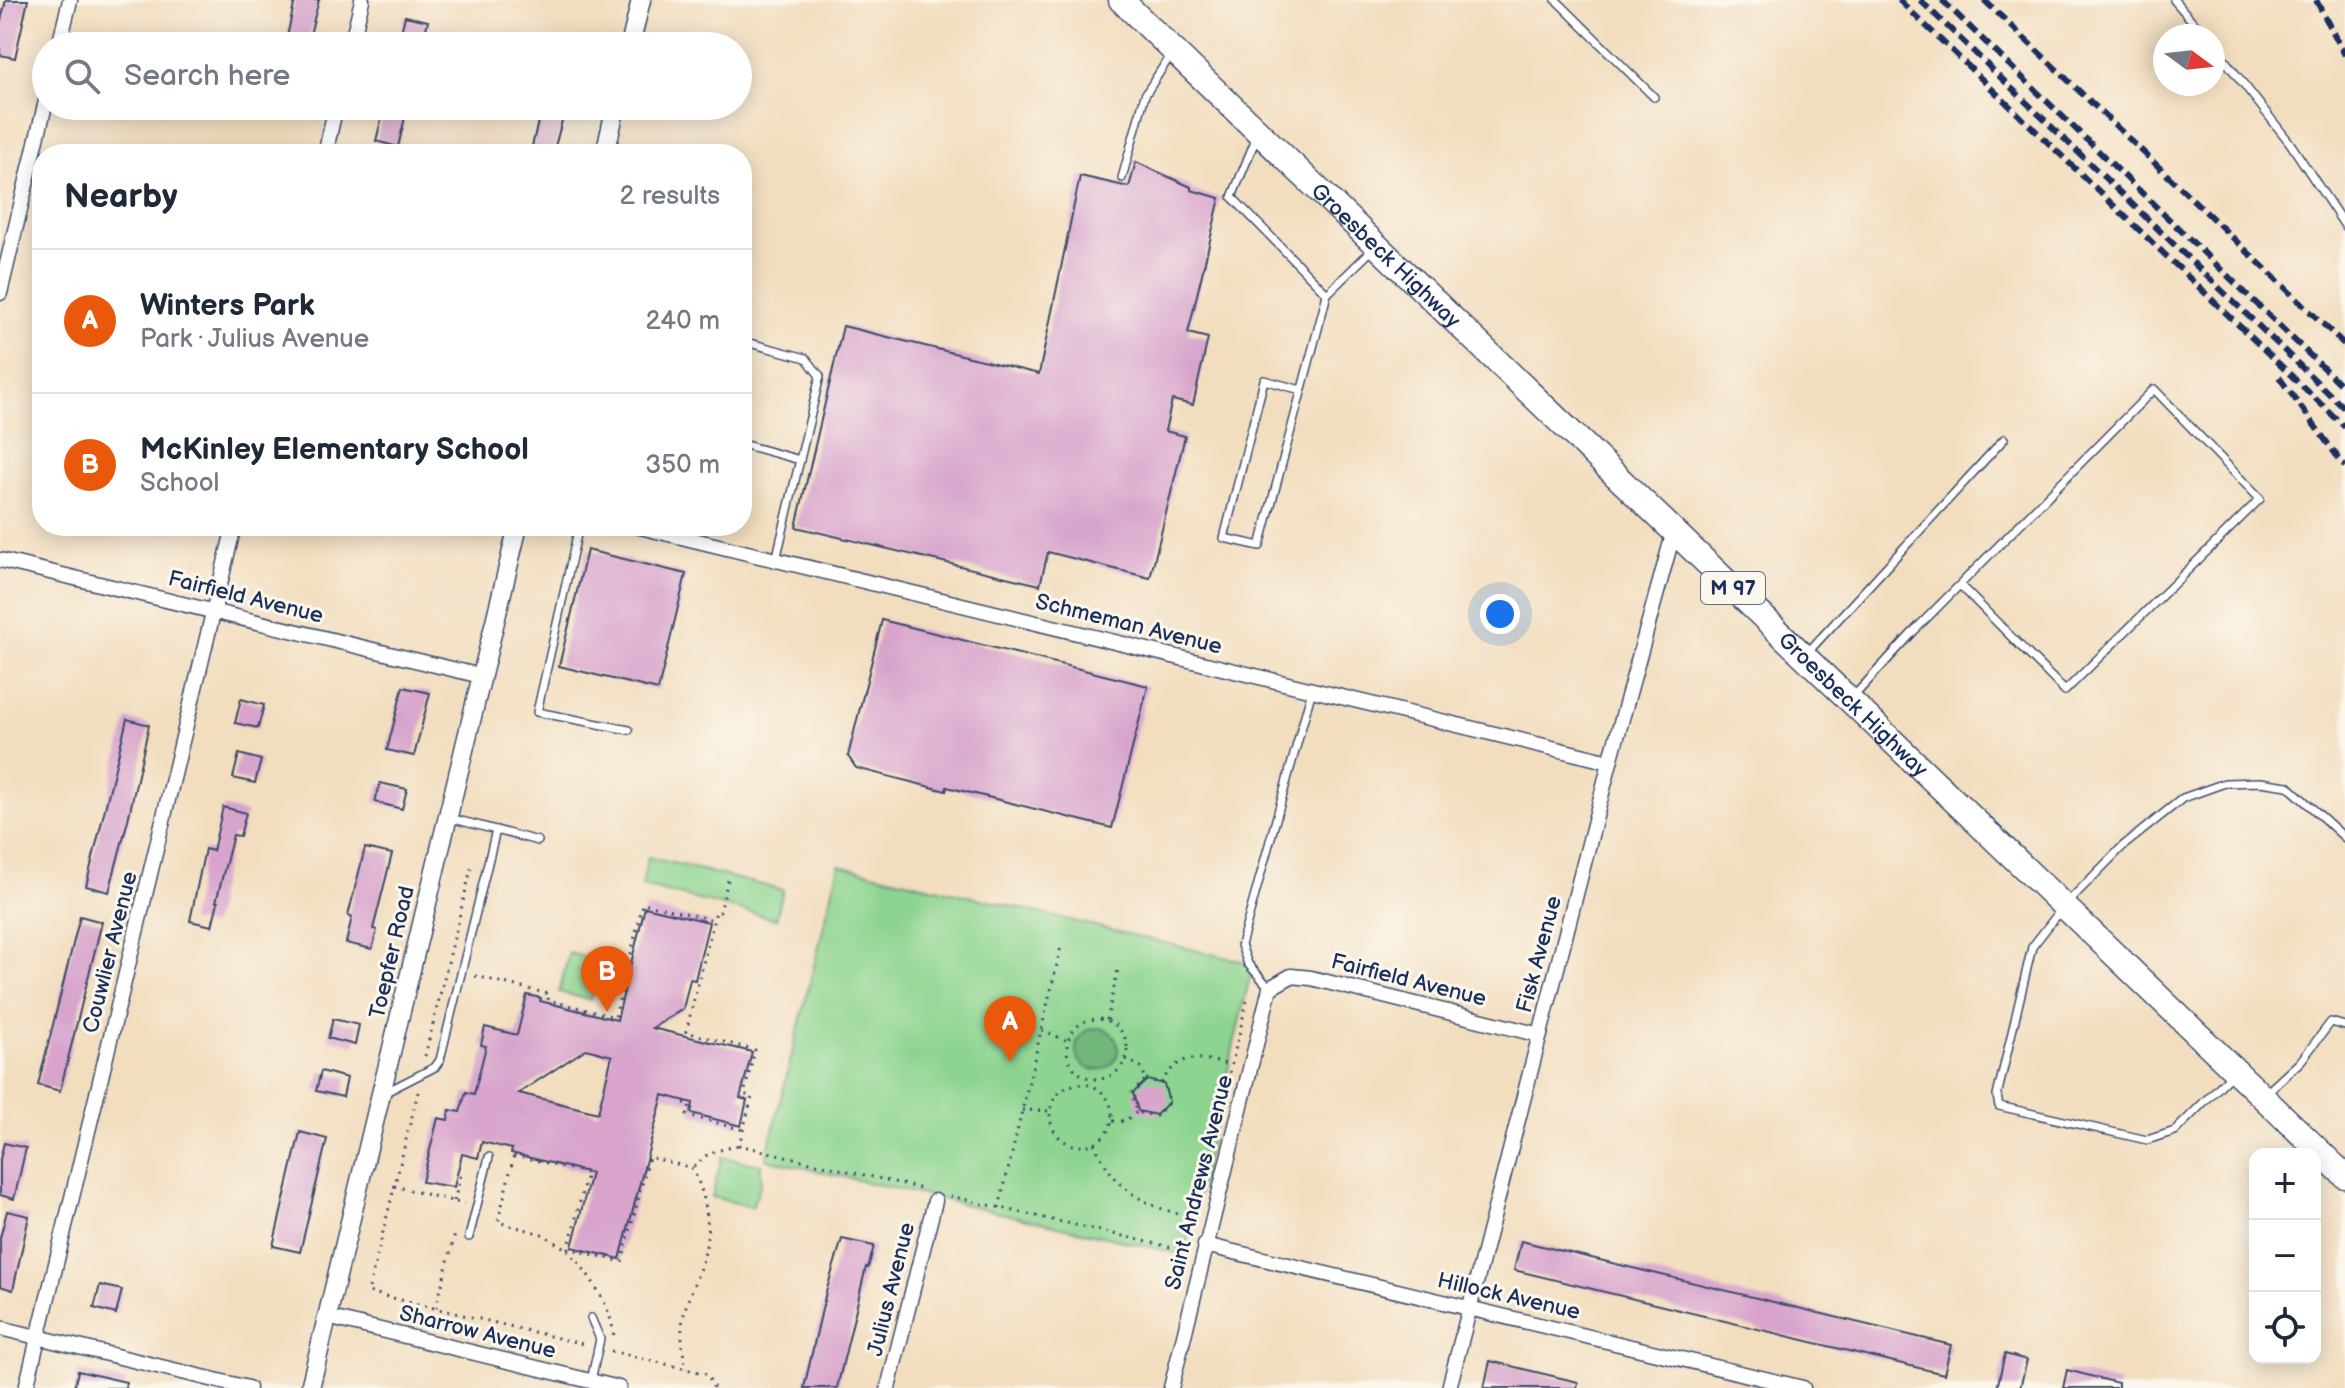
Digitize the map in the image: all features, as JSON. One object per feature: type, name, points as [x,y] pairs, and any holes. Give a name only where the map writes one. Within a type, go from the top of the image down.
[{"type":"main road","name":"Groesbeck Highway","points":[[1121,0],[2345,1176]]},
{"type":"street","points":[[62,32],[70,0]]},
{"type":"street","points":[[354,32],[362,0]]},
{"type":"street","points":[[633,32],[641,0]]},
{"type":"street","points":[[36,144],[41,120]]},
{"type":"street","points":[[327,144],[333,120]]},
{"type":"street","points":[[607,144],[613,120]]},
{"type":"street","points":[[0,293],[32,159]]},
{"type":"street","name":"Fisk Avenue","points":[[1449,1388],[1610,762],[1674,531]]},
{"type":"street","name":"Couwlier Avenue","points":[[26,1388],[232,536]]},
{"type":"street","name":"Toepfer Road","points":[[310,1388],[516,536]]},
{"type":"street","name":"Schmeman Avenue","points":[[699,536],[776,560],[1610,762]]},
{"type":"street","name":"Fairfield Avenue","points":[[0,560],[481,676]]},
{"type":"street","name":"Fairfield Avenue","points":[[1270,988],[1291,976],[1311,978],[1540,1035]]},
{"type":"street","name":"Saint Andrews Avenue","points":[[1171,1388],[1270,988]]},
{"type":"street","name":"Julius Avenue","points":[[888,1388],[936,1197]]},
{"type":"street","name":"Hillock Avenue","points":[[1205,1245],[1803,1388]]},
{"type":"street","name":"Sharrow Avenue","points":[[327,1317],[619,1388]]},
{"type":"street","points":[[0,1328],[248,1388]]},
{"type":"lane","points":[[1556,0],[1654,97]]},
{"type":"lane","points":[[2174,0],[2195,24]]},
{"type":"lane","points":[[1122,178],[1145,95],[1174,51]]},
{"type":"lane","points":[[2225,60],[2290,143],[2345,226]]},
{"type":"lane","points":[[1259,133],[1232,197],[1327,294]]},
{"type":"lane","points":[[1301,390],[1264,380],[1224,538],[1260,546],[1327,294],[1376,246]]},
{"type":"lane","points":[[752,344],[806,358],[820,376],[776,560]]},
{"type":"lane","points":[[1850,701],[1960,585],[2154,389],[2260,499],[2065,691],[1960,585]]},
{"type":"lane","points":[[1804,656],[2004,439]]},
{"type":"lane","points":[[752,447],[800,460]]},
{"type":"lane","points":[[577,536],[537,712],[629,730]]},
{"type":"lane","points":[[1270,988],[1248,964],[1241,945],[1312,690]]},
{"type":"lane","points":[[2235,1071],[2175,1131],[2147,1140],[1999,1106],[1997,1096],[2032,947],[2064,906],[2152,821],[2183,798],[2225,783],[2260,782],[2288,786],[2345,838]]},
{"type":"lane","points":[[447,818],[538,841]]},
{"type":"lane","points":[[381,1094],[435,1067],[440,1060],[496,830]]},
{"type":"lane","points":[[2262,1097],[2300,1062],[2331,1022],[2345,1026]]},
{"type":"lane","points":[[469,1237],[489,1157]]},
{"type":"lane","points":[[591,1318],[600,1339],[596,1384]]},
{"type":"path","points":[[417,1093],[482,826]]},
{"type":"path","points":[[728,880],[720,912],[716,911],[686,1032],[755,1050],[744,1094],[752,1097],[739,1145]]},
{"type":"path","points":[[475,976],[549,994],[548,1000],[615,1017],[643,903],[714,920]]},
{"type":"path","points":[[999,1208],[1061,947]]},
{"type":"path","points":[[1107,1021],[1118,969]]},
{"type":"path","points":[[1206,1173],[1247,1001]]},
{"type":"path","points":[[1089,1020],[1107,1021],[1118,1027],[1125,1036],[1126,1059],[1109,1077],[1090,1079],[1081,1075],[1069,1060],[1068,1041],[1080,1024],[1089,1020]]},
{"type":"path","points":[[1041,1029],[1068,1041]]},
{"type":"path","points":[[1161,1083],[1175,1065],[1191,1058],[1231,1066]]},
{"type":"path","points":[[1126,1059],[1141,1067],[1146,1079]]},
{"type":"path","points":[[1088,1085],[1090,1079]]},
{"type":"path","points":[[1111,1121],[1125,1121],[1137,1112],[1156,1116],[1169,1102],[1165,1084],[1146,1079]]},
{"type":"path","points":[[1137,1112],[1132,1093],[1146,1079]]},
{"type":"path","points":[[1088,1085],[1105,1095],[1110,1103],[1111,1121],[1107,1132],[1094,1143],[1079,1146],[1060,1138],[1053,1129],[1051,1111],[1054,1099],[1069,1086],[1088,1085]]},
{"type":"path","points":[[684,1103],[690,1104],[687,1115],[743,1130]]},
{"type":"path","points":[[1022,1110],[1051,1111]]},
{"type":"path","points":[[1094,1143],[1117,1182],[1145,1203],[1195,1219],[1192,1230]]},
{"type":"path","points":[[692,1168],[709,1153],[739,1145],[922,1189]]},
{"type":"path","points":[[568,1248],[587,1173],[514,1155],[498,1222],[542,1234],[568,1250],[622,1262],[649,1157],[692,1168]]},
{"type":"path","points":[[686,1369],[682,1322],[704,1256],[708,1225],[703,1192],[692,1168]]},
{"type":"path","points":[[454,1201],[461,1174]]},
{"type":"path","points":[[394,1186],[500,1213]]},
{"type":"path","points":[[936,1197],[999,1208],[1186,1253],[1189,1241]]},
{"type":"path","points":[[436,1309],[455,1234]]},
{"type":"path","points":[[611,1351],[707,1374],[714,1388]]},
{"type":"green space","points":[[648,857],[783,890],[776,919],[642,886]]},
{"type":"green space","points":[[839,865],[1253,964],[1184,1255],[766,1159]]},
{"type":"green space","points":[[569,953],[600,961],[590,1000],[559,992]]},
{"type":"green space","points":[[1097,1028],[1112,1034],[1118,1049],[1112,1064],[1097,1070],[1082,1064],[1076,1049],[1082,1034]]},
{"type":"green space","points":[[722,1157],[761,1165],[761,1183],[752,1207],[712,1197]]},
{"type":"building","points":[[6,0],[28,0],[15,58],[0,55],[0,24]]},
{"type":"building","points":[[295,0],[319,0],[311,32],[288,32]]},
{"type":"building","points":[[405,16],[428,21],[425,32],[401,32]]},
{"type":"building","points":[[381,120],[404,120],[399,144],[376,141]]},
{"type":"building","points":[[538,120],[562,120],[556,144],[532,144]]},
{"type":"building","points":[[1136,162],[1191,187],[1191,190],[1220,198],[1188,333],[1208,338],[1193,405],[1172,400],[1165,431],[1185,436],[1150,578],[1048,552],[1040,585],[796,527],[843,326],[1039,374],[1080,176],[1129,187]]},
{"type":"building","points":[[587,550],[686,574],[658,690],[559,666]]},
{"type":"building","points":[[882,620],[1148,686],[1112,828],[856,768],[848,756]]},
{"type":"building","points":[[403,687],[430,693],[414,756],[387,750]]},
{"type":"building","points":[[241,699],[264,705],[258,728],[235,723]]},
{"type":"building","points":[[127,719],[149,725],[109,892],[86,886]]},
{"type":"building","points":[[239,754],[261,760],[255,783],[233,778]]},
{"type":"building","points":[[380,783],[407,789],[402,809],[375,802]]},
{"type":"building","points":[[223,807],[246,813],[240,836],[233,835],[212,926],[190,921],[205,849],[213,851]]},
{"type":"building","points":[[365,848],[392,854],[373,929],[377,930],[372,949],[346,943],[352,917],[348,916]]},
{"type":"building","points":[[645,907],[709,922],[695,980],[690,979],[683,1009],[652,1028],[752,1052],[740,1098],[747,1100],[741,1126],[691,1113],[693,1103],[663,1095],[620,1259],[572,1247],[591,1173],[511,1153],[512,1149],[482,1142],[478,1158],[462,1154],[454,1187],[422,1182],[438,1118],[448,1120],[450,1110],[460,1112],[466,1092],[474,1094],[486,1046],[481,1045],[485,1027],[517,1035],[527,995],[617,1020]],"holes":[[[586,1049],[612,1056],[598,1113],[519,1093]]]},
{"type":"building","points":[[80,916],[102,922],[60,1091],[38,1085]]},
{"type":"building","points":[[333,1019],[359,1025],[355,1045],[328,1038]]},
{"type":"building","points":[[321,1071],[347,1078],[343,1097],[316,1091]]},
{"type":"building","points":[[1147,1080],[1164,1084],[1169,1102],[1156,1115],[1138,1111],[1133,1093]]},
{"type":"building","points":[[300,1132],[327,1139],[300,1252],[273,1246]]},
{"type":"building","points":[[4,1143],[26,1148],[14,1199],[0,1195],[0,1159]]},
{"type":"building","points":[[7,1211],[29,1216],[13,1290],[0,1286],[0,1238]]},
{"type":"building","points":[[842,1239],[874,1246],[866,1267],[837,1388],[804,1388],[826,1292]]},
{"type":"building","points":[[1521,1241],[1951,1345],[1944,1374],[1514,1270]]},
{"type":"building","points":[[100,1285],[122,1290],[116,1314],[94,1308]]},
{"type":"building","points":[[2005,1354],[2027,1360],[2020,1388],[1997,1388]]},
{"type":"building","points":[[1490,1361],[1578,1382],[1577,1388],[1484,1388]]},
{"type":"building","points":[[2067,1370],[2118,1383],[2118,1388],[2063,1388]]},
{"type":"building","points":[[78,1371],[126,1382],[125,1388],[74,1388]]},
{"type":"railway","points":[[1899,0],[2345,427]]},
{"type":"railway","points":[[1920,0],[2345,409]]},
{"type":"railway","points":[[1942,0],[2345,389]]},
{"type":"railway","points":[[1984,0],[2345,345]]},
{"type":"railway","points":[[2316,0],[2345,55]]},
{"type":"railway","points":[[2279,377],[2345,467]]},
{"type":"place","name":"McKinley Elementary School","points":[[607,1012]]},
{"type":"place","name":"Winters Park","points":[[1010,1062]]}]
